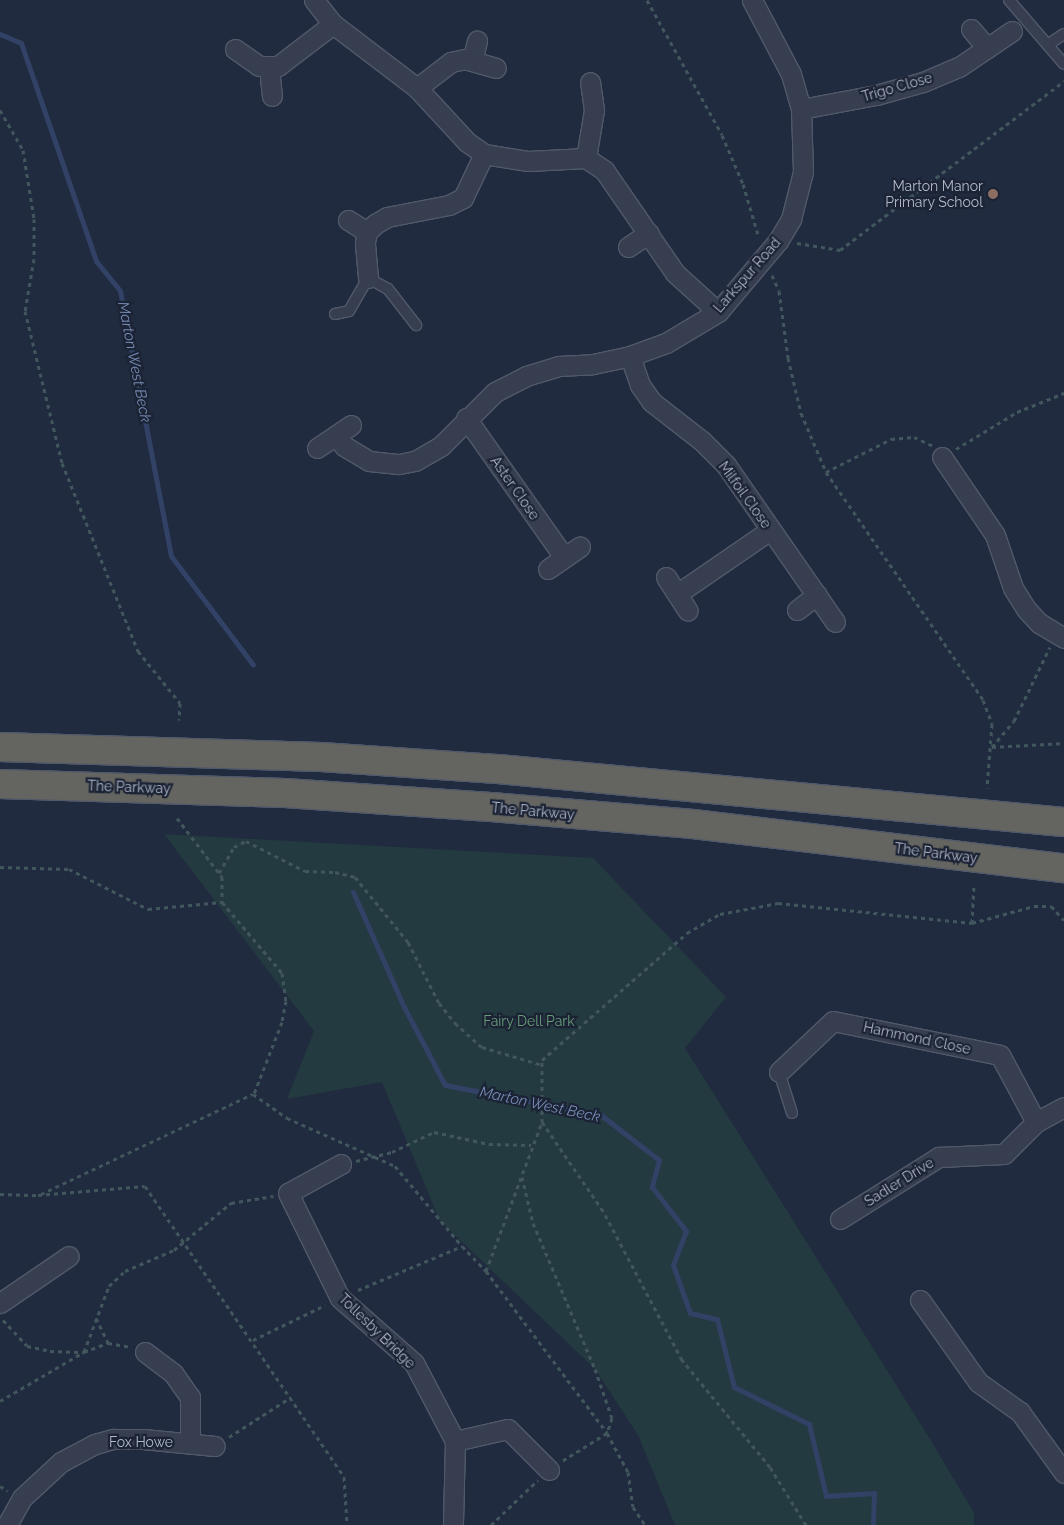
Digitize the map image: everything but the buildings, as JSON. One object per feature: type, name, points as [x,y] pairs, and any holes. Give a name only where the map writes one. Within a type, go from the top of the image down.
[{"type":"highway","points":[[0,747],[320,757],[498,769],[1064,822]]},
{"type":"highway","name":"The Parkway","points":[[0,784],[285,793],[491,807],[693,824],[1064,868]]},
{"type":"street","points":[[314,0],[333,24],[417,88],[467,142],[484,154],[528,161],[586,158],[610,176],[675,273],[718,312]]},
{"type":"street","name":"Larkspur Road","points":[[317,448],[344,431],[344,446],[369,461],[399,464],[430,455],[466,418],[495,392],[526,376],[558,366],[592,364],[630,356],[666,343],[718,312],[765,258],[791,219],[801,180],[804,154],[801,109],[791,74],[752,0]]},
{"type":"street","points":[[235,49],[258,66],[269,68],[278,66],[333,24]]},
{"type":"street","points":[[971,29],[986,48]]},
{"type":"street","name":"Trigo Close","points":[[801,109],[876,96],[923,82],[959,66],[1012,31]]},
{"type":"street","points":[[472,61],[477,41]]},
{"type":"street","points":[[417,88],[451,62],[472,61],[496,68]]},
{"type":"street","points":[[269,68],[272,96]]},
{"type":"street","points":[[586,158],[594,110],[590,82]]},
{"type":"street","points":[[368,278],[364,255],[367,232],[387,217],[450,204],[463,198],[484,154]]},
{"type":"street","points":[[348,220],[367,232]]},
{"type":"street","points":[[628,247],[649,234]]},
{"type":"street","name":"Milfoil Close","points":[[630,356],[640,385],[652,402],[702,441],[726,465],[835,622]]},
{"type":"street","name":"Aster Close","points":[[466,418],[564,557]]},
{"type":"street","points":[[942,457],[995,535],[1013,588],[1039,624],[1060,637]]},
{"type":"street","points":[[677,594],[770,530]]},
{"type":"street","points":[[548,569],[580,547]]},
{"type":"street","points":[[666,577],[688,611]]},
{"type":"street","points":[[797,610],[816,595]]},
{"type":"street","name":"Hammond Close","points":[[779,1072],[833,1021],[1000,1056],[1036,1122]]},
{"type":"street","name":"Sadler Drive","points":[[840,1219],[939,1157],[1004,1154],[1036,1122],[1064,1107]]},
{"type":"street","points":[[288,1193],[341,1164]]},
{"type":"street","name":"Tollesby Bridge","points":[[288,1193],[340,1298],[414,1363],[455,1441],[453,1525]]},
{"type":"street","points":[[0,1302],[69,1256]]},
{"type":"street","points":[[920,1300],[978,1382],[1020,1412],[1064,1473]]},
{"type":"street","name":"Fox Howe","points":[[146,1352],[173,1374],[190,1397],[190,1442]]},
{"type":"street","points":[[455,1441],[508,1429],[549,1470]]},
{"type":"street","name":"Fox Howe","points":[[7,1525],[22,1498],[61,1462],[95,1444],[113,1439],[190,1442],[215,1446]]},
{"type":"lane","points":[[1009,0],[1049,44],[1064,64]]},
{"type":"lane","points":[[1049,44],[1064,34]]},
{"type":"lane","points":[[335,314],[349,312],[368,278],[388,289],[416,324]]},
{"type":"lane","points":[[779,1072],[792,1113]]},
{"type":"path","points":[[647,0],[722,135],[743,184],[765,258],[779,291],[788,358],[801,414],[826,472],[983,700],[992,724],[992,747],[987,788]]},
{"type":"path","points":[[778,240],[840,250],[1064,80]]},
{"type":"path","points":[[0,110],[24,150],[34,219],[34,258],[25,311],[62,463],[138,651],[180,703],[179,720]]},
{"type":"path","points":[[826,472],[891,439],[914,437],[930,442],[942,457],[1018,412],[1064,393]]},
{"type":"path","points":[[992,747],[1014,721],[1060,637]]},
{"type":"path","points":[[992,747],[1064,743]]},
{"type":"path","points":[[38,1195],[254,1094],[266,1068],[286,1001],[282,973],[222,902],[219,873],[177,818]]},
{"type":"path","points":[[219,873],[234,847],[246,841],[305,871],[335,872],[356,877],[408,942],[439,1003],[455,1023],[482,1047],[542,1063]]},
{"type":"path","points":[[0,867],[69,869],[148,909],[222,902]]},
{"type":"path","points":[[972,924],[974,887]]},
{"type":"path","points":[[486,1271],[522,1177],[531,1145],[542,1122],[542,1063],[687,933],[720,914],[778,903],[972,924],[1034,906],[1051,906],[1064,920]]},
{"type":"path","points":[[254,1094],[287,1118],[395,1166],[462,1246],[486,1271],[608,1433],[628,1472],[633,1507],[645,1525]]},
{"type":"path","points":[[542,1122],[603,1211],[682,1360],[770,1467],[806,1525]]},
{"type":"path","points":[[377,1157],[434,1132],[488,1144],[531,1145]]},
{"type":"path","points":[[522,1177],[546,1257],[605,1395],[612,1418],[608,1433]]},
{"type":"path","points":[[0,1194],[38,1195],[145,1186],[253,1340],[344,1477],[347,1525]]},
{"type":"path","points":[[84,1352],[109,1286],[125,1271],[153,1262],[174,1250],[231,1203],[288,1193]]},
{"type":"path","points":[[253,1340],[340,1298],[462,1246]]},
{"type":"path","points":[[0,1315],[27,1346],[84,1352]]},
{"type":"path","points":[[96,1318],[108,1343]]},
{"type":"path","points":[[0,1401],[84,1352],[108,1343],[146,1352]]},
{"type":"path","points":[[215,1446],[291,1397]]},
{"type":"green space","name":"Fairy Dell Park","points":[[164,834],[593,858],[726,997],[685,1048],[930,1439],[974,1513],[974,1525],[675,1525],[638,1435],[595,1369],[440,1221],[382,1082],[287,1099],[314,1031]]},
{"type":"waterway","name":"Marton West Beck","points":[[0,34],[21,43],[96,261],[120,291],[171,556],[253,665]]},
{"type":"waterway","name":"Marton West Beck","points":[[353,892],[404,1007],[445,1085],[601,1115],[659,1160],[652,1187],[686,1231],[673,1265],[690,1313],[717,1319],[734,1387],[809,1424],[826,1496],[874,1493],[873,1525]]},
{"type":"place","name":"Marton Manor Primary School","points":[[993,194]]}]
